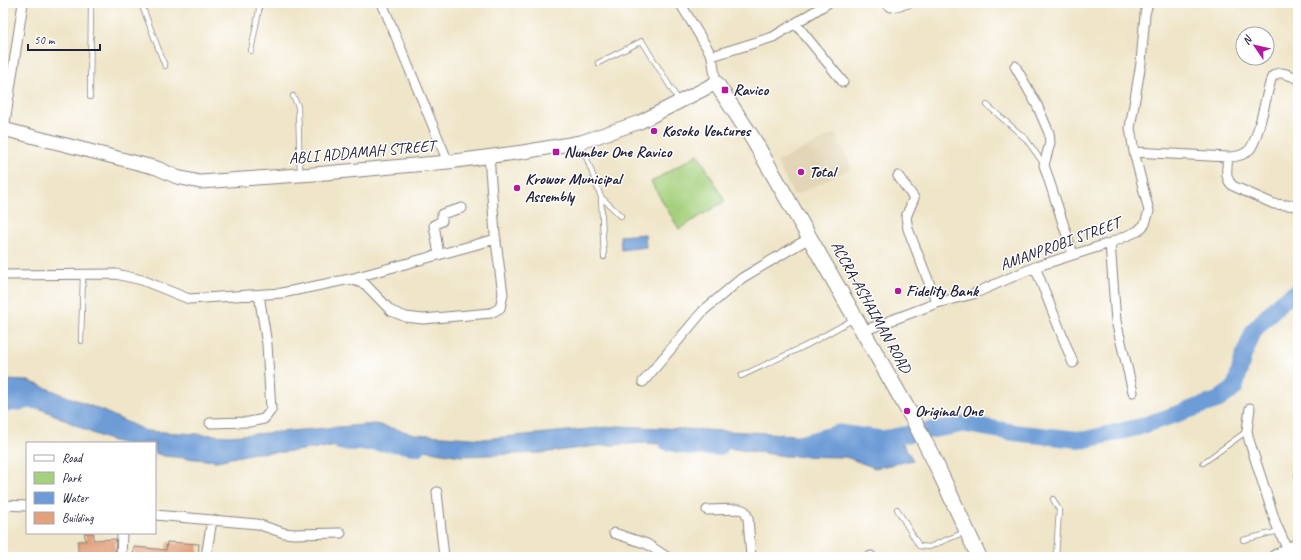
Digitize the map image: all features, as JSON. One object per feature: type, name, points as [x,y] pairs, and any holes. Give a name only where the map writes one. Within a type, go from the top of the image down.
[{"type":"main road","name":"ACCRA-ASHAIMAN ROAD","points":[[716,83],[753,139],[811,237],[859,325],[912,417],[980,557]]},
{"type":"street","points":[[3,129],[24,3]]},
{"type":"street","points":[[382,3],[448,162]]},
{"type":"street","points":[[680,3],[712,56],[716,83]]},
{"type":"street","points":[[712,56],[773,36],[796,24],[828,3]]},
{"type":"street","points":[[886,3],[892,7],[909,3]]},
{"type":"street","name":"AMANPROBI STREET","points":[[859,325],[973,294],[1035,267],[1110,243],[1138,230],[1148,218],[1149,211],[1134,152],[1130,128],[1140,63],[1145,14],[1148,3]]},
{"type":"street","points":[[796,24],[843,82]]},
{"type":"street","points":[[1015,66],[1037,105],[1049,133],[1050,143],[1044,165],[1073,254]]},
{"type":"street","points":[[1134,152],[1237,157],[1250,148],[1254,141],[1272,77],[1276,73],[1280,72],[1298,78]]},
{"type":"street","name":"ABLI ADDAMAH STREET","points":[[3,129],[156,168],[177,177],[200,182],[448,162],[523,152],[581,142],[640,122],[716,83]]},
{"type":"street","points":[[350,279],[365,284],[392,311],[406,317],[423,319],[491,313],[500,308],[503,294],[496,239],[489,156]]},
{"type":"street","points":[[1228,157],[1226,177],[1228,182],[1233,186],[1274,204],[1298,206]]},
{"type":"street","points":[[898,176],[914,198],[906,217],[908,229],[937,303]]},
{"type":"street","points":[[439,255],[434,225],[442,221],[442,214],[462,208]]},
{"type":"street","points":[[643,382],[709,307],[742,278],[811,237]]},
{"type":"street","points":[[3,275],[116,274],[142,280],[188,299],[259,295],[282,293],[350,279],[496,239]]},
{"type":"street","points":[[1110,243],[1116,321],[1133,392]]},
{"type":"street","points":[[1035,267],[1073,363]]},
{"type":"street","points":[[210,423],[249,422],[264,419],[271,410],[267,344],[259,295]]},
{"type":"street","points":[[1250,408],[1247,431],[1248,440],[1279,531],[1292,551],[1275,557]]},
{"type":"street","points":[[437,492],[444,557]]},
{"type":"street","points":[[3,505],[26,506]]},
{"type":"street","points":[[707,510],[740,509],[745,511],[748,518],[751,557]]},
{"type":"street","points":[[156,515],[257,524],[284,533],[341,533]]},
{"type":"street","points":[[206,557],[212,520]]},
{"type":"street","points":[[614,533],[647,544],[667,557]]},
{"type":"street","points":[[121,557],[122,534]]},
{"type":"lane","points":[[90,97],[91,3]]},
{"type":"lane","points":[[141,3],[165,66]]},
{"type":"lane","points":[[251,50],[259,10],[258,3]]},
{"type":"lane","points":[[598,63],[642,41],[679,101]]},
{"type":"lane","points":[[293,96],[298,106],[300,175]]},
{"type":"lane","points":[[987,105],[1026,139],[1044,165]]},
{"type":"lane","points":[[581,142],[601,197],[604,258]]},
{"type":"lane","points":[[601,197],[621,216]]},
{"type":"lane","points":[[81,340],[84,274]]},
{"type":"lane","points":[[741,376],[807,345],[859,325]]},
{"type":"lane","points":[[1203,463],[1247,431]]},
{"type":"lane","points":[[1053,499],[1059,510],[1056,557]]},
{"type":"lane","points":[[897,509],[919,546],[929,547],[967,532]]},
{"type":"lane","points":[[1243,540],[1279,531]]},
{"type":"shaded area","points":[[835,133],[852,168],[794,196],[777,162]]},
{"type":"green space","points":[[698,154],[725,201],[679,229],[651,182]]},
{"type":"water","points":[[645,234],[646,247],[621,250],[620,236]]},
{"type":"water","points":[[3,380],[29,381],[101,410],[146,431],[230,436],[375,424],[415,434],[484,439],[619,426],[768,433],[903,444],[913,460],[875,468],[846,457],[785,456],[734,449],[645,443],[596,446],[541,453],[461,456],[417,449],[376,438],[357,444],[284,452],[254,453],[217,461],[164,456],[156,453],[156,442],[117,442],[106,439],[49,412],[19,403],[3,401]]},
{"type":"building","points":[[84,534],[94,534],[93,540],[116,539],[115,556],[78,557],[78,541],[86,541]]},
{"type":"building","points":[[167,542],[199,544],[198,557],[133,557],[134,547],[166,550]]},
{"type":"waterway","points":[[803,443],[839,433],[881,439],[964,424],[1017,433],[1084,440],[1139,427],[1218,400],[1235,388],[1243,357],[1254,330],[1281,302],[1298,291]]},
{"type":"waterway","points":[[3,404],[32,400],[36,401]]},
{"type":"waterway","points":[[341,442],[391,443],[418,447]]},
{"type":"waterway","points":[[667,442],[692,447],[719,447]]},
{"type":"place","name":"Ravico","points":[[725,90]]},
{"type":"place","name":"Kosoko Ventures","points":[[654,131]]},
{"type":"place","name":"Number One Ravico","points":[[556,152]]},
{"type":"place","name":"Total","points":[[801,172]]},
{"type":"place","name":"Krowor Municipal Assembly","points":[[517,188]]},
{"type":"place","name":"Fidelity Bank","points":[[898,291]]},
{"type":"place","name":"Original One","points":[[907,411]]}]
